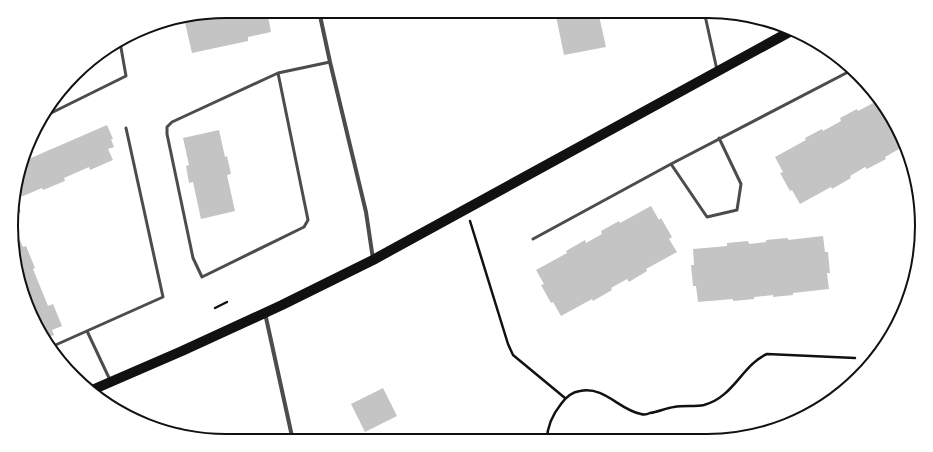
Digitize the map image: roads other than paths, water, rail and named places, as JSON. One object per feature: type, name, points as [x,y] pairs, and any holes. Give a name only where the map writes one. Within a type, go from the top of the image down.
[{"type":"main road","points":[[96,388],[182,351],[373,260],[717,72],[781,32]]},
{"type":"street","points":[[321,18],[366,212],[373,260]]},
{"type":"street","points":[[265,312],[291,434]]},
{"type":"lane","points":[[705,18],[717,72]]},
{"type":"lane","points":[[51,113],[126,76],[121,47]]},
{"type":"lane","points":[[278,74],[308,220],[304,227],[202,276],[193,258],[167,134],[167,127],[172,122],[278,74],[330,62]]},
{"type":"lane","points":[[533,239],[719,138],[847,73]]},
{"type":"lane","points":[[55,345],[163,297],[126,128]]},
{"type":"lane","points":[[671,164],[707,217],[737,210],[741,184],[719,138]]},
{"type":"lane","points":[[87,330],[111,382]]}]
